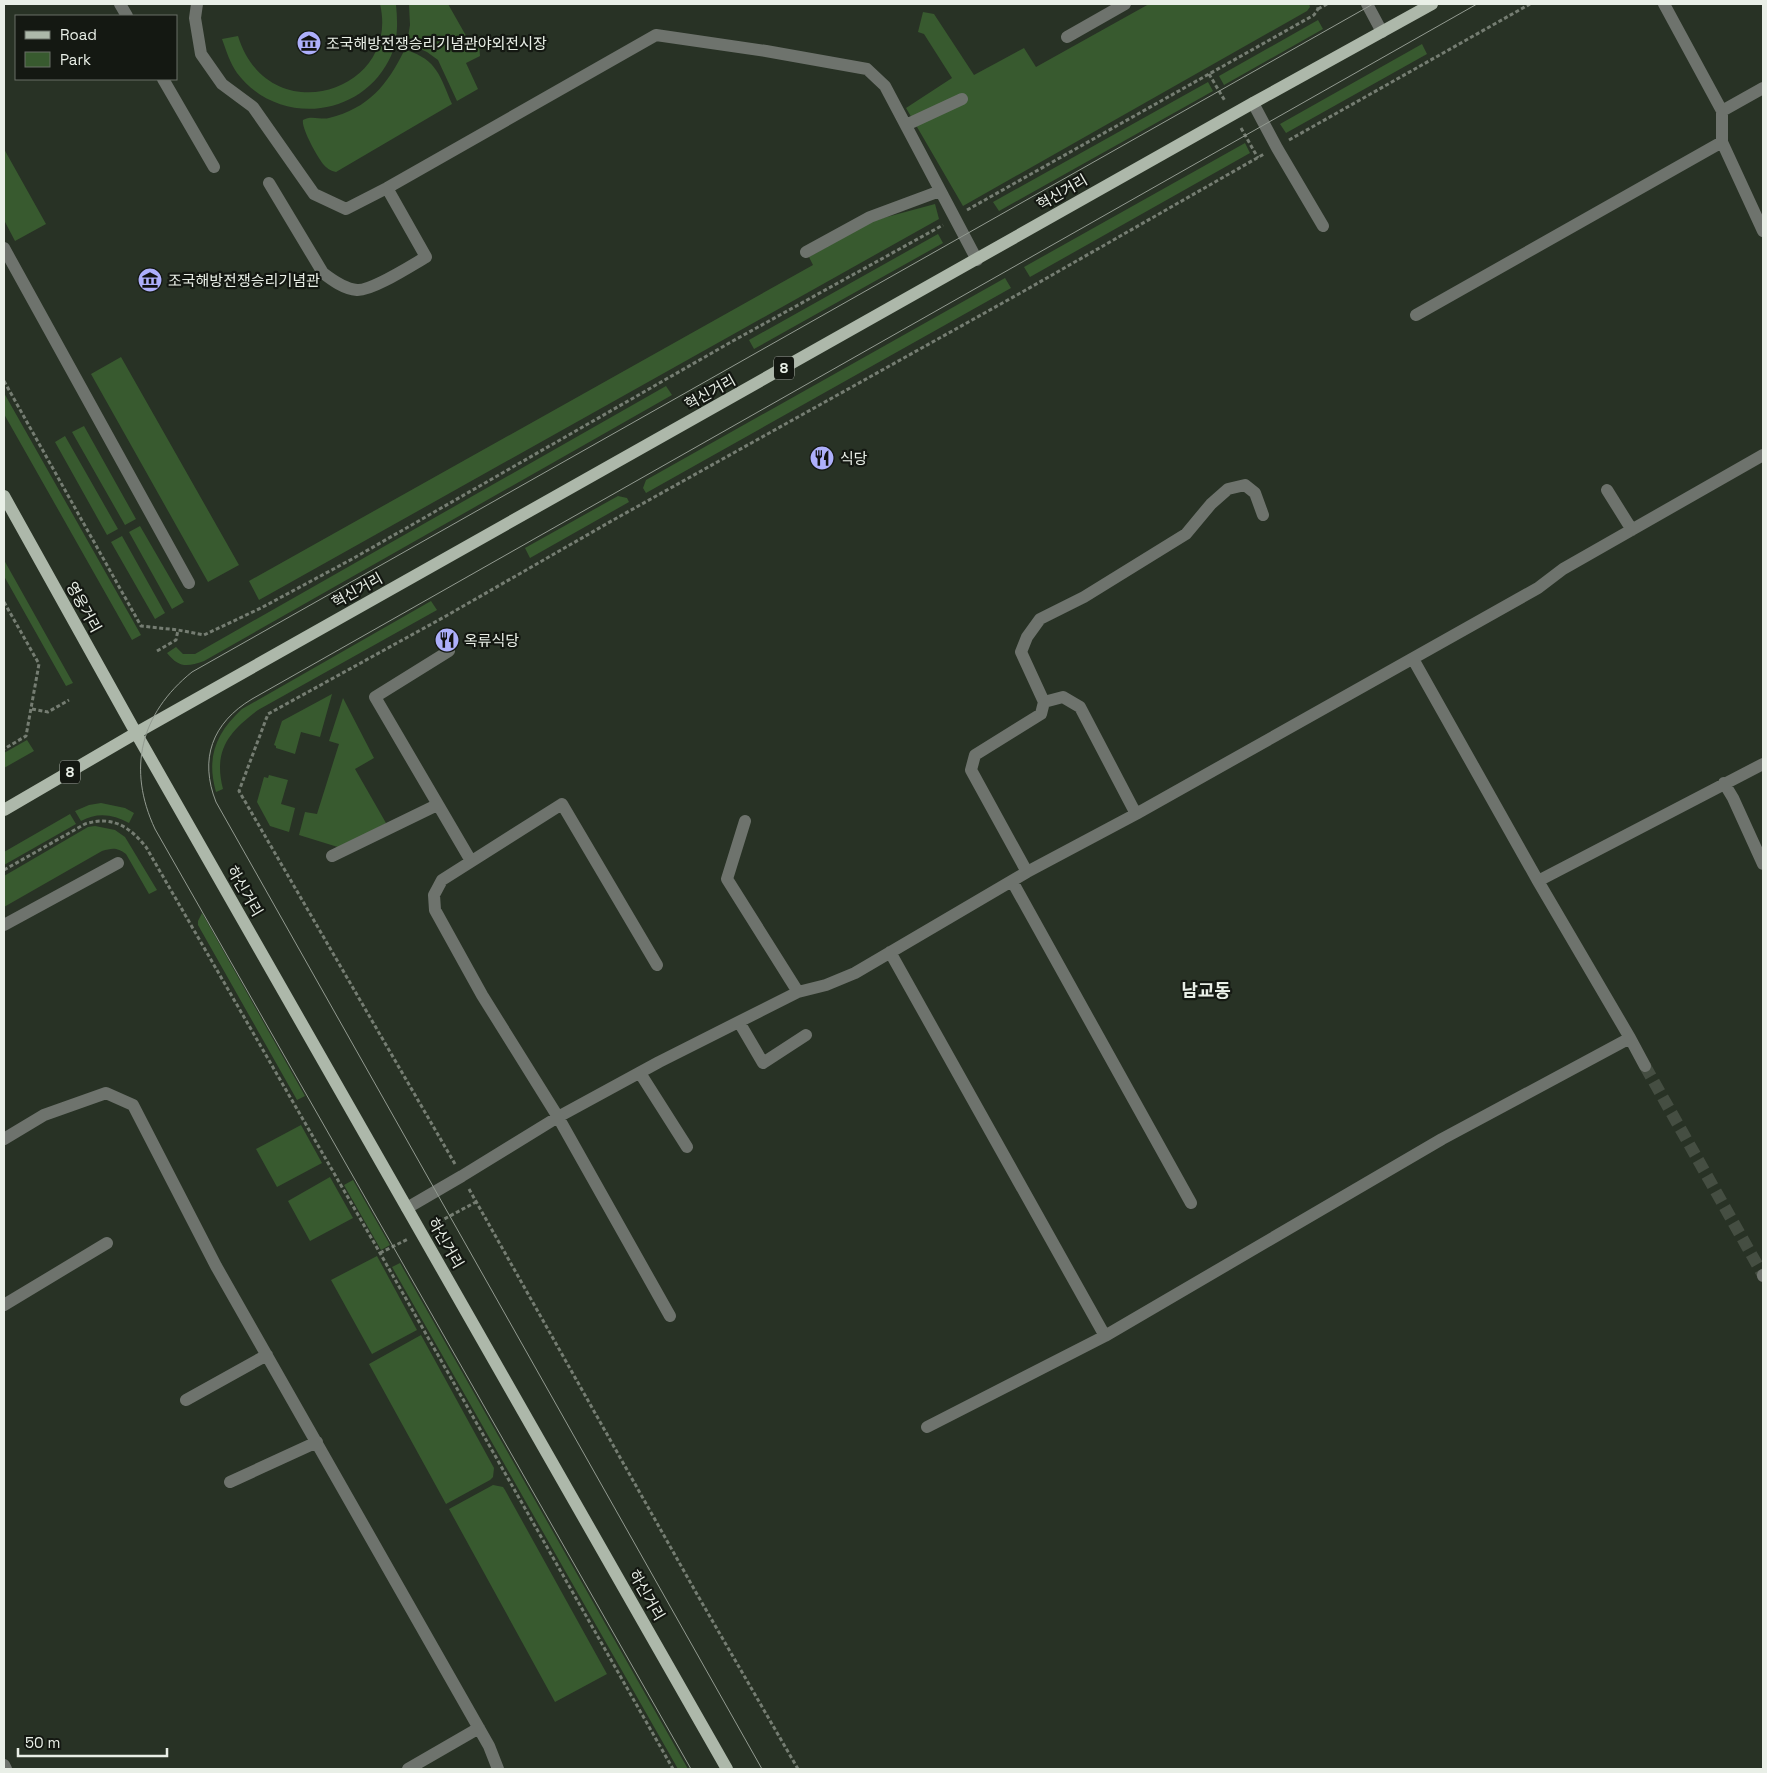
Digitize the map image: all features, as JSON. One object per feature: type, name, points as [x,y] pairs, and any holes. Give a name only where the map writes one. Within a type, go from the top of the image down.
[{"type":"main road","name":"혁신거리","points":[[4,810],[136,733],[1432,4]]},
{"type":"main road","name":"영웅거리","points":[[4,496],[136,733]]},
{"type":"main road","name":"하신거리","points":[[136,733],[727,1769]]},
{"type":"street","points":[[120,4],[126,15]]},
{"type":"street","points":[[197,4],[195,18],[200,54],[222,84],[253,107],[314,194],[346,209],[387,188],[656,35],[766,51],[867,70],[885,86],[977,260]]},
{"type":"street","points":[[1068,36],[1125,4]]},
{"type":"street","points":[[1367,4],[1382,32]]},
{"type":"street","points":[[1664,4],[1722,111],[1722,142],[1763,231]]},
{"type":"street","points":[[164,80],[214,167]]},
{"type":"street","points":[[1722,111],[1763,88]]},
{"type":"street","points":[[906,125],[962,99]]},
{"type":"street","points":[[1253,103],[1323,226]]},
{"type":"street","points":[[1416,315],[1722,142]]},
{"type":"street","points":[[269,183],[322,272],[336,282],[357,290],[370,288],[426,257],[387,188]]},
{"type":"street","points":[[806,252],[870,217],[940,191]]},
{"type":"street","points":[[4,248],[189,583]]},
{"type":"street","points":[[407,1208],[558,1117],[640,1073],[798,992],[834,982],[855,973],[1027,872],[1136,814],[1538,588],[1563,569],[1763,455]]},
{"type":"street","points":[[1027,872],[971,770],[975,755],[1041,714],[1044,702],[1021,652],[1027,637],[1040,619],[1084,597],[1186,534],[1211,504],[1228,489],[1245,485],[1255,493],[1263,515]]},
{"type":"street","points":[[1607,490],[1632,530]]},
{"type":"street","points":[[449,651],[374,697],[471,861]]},
{"type":"street","points":[[1413,658],[1538,881],[1645,1066]]},
{"type":"street","points":[[1044,702],[1064,697],[1080,706],[1136,814]]},
{"type":"street","points":[[1538,881],[1763,764]]},
{"type":"street","points":[[1724,783],[1733,798],[1763,864]]},
{"type":"street","points":[[657,965],[562,804],[442,880],[434,895],[435,910],[482,995],[558,1117],[670,1316]]},
{"type":"street","points":[[332,856],[437,805]]},
{"type":"street","points":[[745,821],[727,879],[798,992]]},
{"type":"street","points":[[4,925],[118,863]]},
{"type":"street","points":[[1012,881],[1190,1203]]},
{"type":"street","points":[[890,952],[1105,1336]]},
{"type":"street","points":[[739,1022],[763,1063],[806,1035]]},
{"type":"street","points":[[927,1426],[1105,1336],[1442,1139],[1630,1038]]},
{"type":"street","points":[[640,1073],[687,1147]]},
{"type":"street","points":[[4,1139],[44,1115],[106,1093],[133,1105],[216,1266],[479,1728],[489,1746],[498,1769]]},
{"type":"street","points":[[4,1305],[107,1243]]},
{"type":"street","points":[[186,1400],[267,1355]]},
{"type":"street","points":[[230,1482],[317,1442]]},
{"type":"street","points":[[408,1769],[479,1728]]},
{"type":"street","points":[[4,1765],[6,1769]]},
{"type":"path","points":[[1317,4],[1318,9]]},
{"type":"path","points":[[4,382],[140,626],[204,635],[261,608],[354,558],[731,342],[1314,15],[1318,9],[1327,4]]},
{"type":"path","points":[[798,1769],[693,1588],[462,1176],[239,791],[268,714],[1024,291],[1530,4]]},
{"type":"path","points":[[4,602],[39,664],[26,736],[4,749]]},
{"type":"path","points":[[157,651],[176,640],[178,630]]},
{"type":"path","points":[[32,708],[48,712],[69,700]]},
{"type":"path","points":[[4,870],[85,824],[94,821],[104,821],[127,828],[146,847],[380,1253],[673,1769]]},
{"type":"green space","points":[[380,4],[396,5],[397,33],[392,54],[375,80],[358,94],[338,104],[317,108],[295,108],[273,102],[254,90],[237,73],[230,61],[222,39],[238,36],[254,66],[276,84],[302,92],[328,90],[352,79],[371,60],[381,35]]},
{"type":"green space","points":[[409,4],[448,4],[469,41],[479,44],[480,56],[466,63],[478,89],[457,101],[438,60],[427,52],[407,43],[410,25]]},
{"type":"green space","points":[[1149,4],[1309,4],[1310,7],[1307,11],[963,206],[906,108],[952,78],[924,34],[918,32],[923,12],[934,14],[974,75],[1024,48],[1036,67]]},
{"type":"green space","points":[[1318,20],[1323,29],[1224,85],[1219,76]]},
{"type":"green space","points":[[1422,44],[1427,54],[1286,133],[1280,124]]},
{"type":"green space","points":[[406,50],[417,54],[431,64],[441,78],[452,104],[336,172],[329,169],[323,164],[310,142],[304,129],[303,120],[309,118],[329,118],[343,114],[366,101],[383,85]]},
{"type":"green space","points":[[1208,82],[1213,91],[999,211],[993,202]]},
{"type":"green space","points":[[1245,143],[1250,153],[1030,277],[1024,267]]},
{"type":"green space","points":[[4,149],[46,224],[15,241],[4,220]]},
{"type":"green space","points":[[935,204],[939,219],[259,600],[249,581],[813,265],[809,257],[872,221]]},
{"type":"green space","points":[[938,234],[943,243],[754,349],[749,340]]},
{"type":"green space","points":[[1005,278],[1011,288],[646,493],[643,488],[646,480]]},
{"type":"green space","points":[[121,357],[239,565],[208,582],[91,374]]},
{"type":"green space","points":[[666,386],[672,395],[204,661],[188,665],[179,664],[167,653],[176,647],[183,654],[195,654]]},
{"type":"green space","points":[[4,393],[141,635],[132,640],[4,414]]},
{"type":"green space","points":[[84,426],[136,519],[125,525],[72,432]]},
{"type":"green space","points":[[65,436],[118,529],[107,535],[55,442]]},
{"type":"green space","points":[[618,496],[627,498],[629,502],[530,558],[525,548]]},
{"type":"green space","points":[[140,526],[184,602],[172,609],[129,532]]},
{"type":"green space","points":[[122,536],[165,613],[155,619],[111,542]]},
{"type":"green space","points":[[4,560],[73,683],[66,686],[4,576]]},
{"type":"green space","points":[[431,601],[437,610],[258,710],[248,718],[226,743],[220,763],[223,789],[216,792],[212,768],[216,746],[226,727],[242,709]]},
{"type":"green space","points":[[332,694],[320,737],[301,732],[295,754],[276,748],[274,745],[282,721]]},
{"type":"green space","points":[[343,698],[374,758],[355,769],[386,823],[341,848],[299,835],[305,812],[317,814],[339,744],[329,741]]},
{"type":"green space","points":[[27,740],[34,751],[4,768],[4,753]]},
{"type":"green space","points":[[269,775],[288,780],[281,804],[295,808],[289,832],[270,826],[257,802],[264,777],[268,778]]},
{"type":"green space","points":[[101,803],[125,808],[134,813],[129,823],[105,815],[93,816],[81,821],[75,811],[89,805]]},
{"type":"green space","points":[[70,814],[76,824],[4,865],[4,852]]},
{"type":"green space","points":[[95,826],[115,830],[125,837],[157,890],[149,894],[126,854],[120,850],[112,849],[102,851],[4,907],[4,876],[88,827]]},
{"type":"green space","points":[[202,913],[305,1096],[297,1100],[198,925]]},
{"type":"green space","points":[[301,1125],[322,1163],[277,1187],[256,1149]]},
{"type":"green space","points":[[330,1177],[353,1218],[310,1241],[288,1201]]},
{"type":"green space","points":[[353,1180],[390,1245],[381,1250],[344,1185]]},
{"type":"green space","points":[[377,1256],[417,1330],[372,1354],[331,1280]]},
{"type":"green space","points":[[400,1263],[688,1769],[678,1769],[392,1267]]},
{"type":"green space","points":[[421,1335],[494,1468],[493,1477],[490,1480],[446,1504],[369,1364]]},
{"type":"green space","points":[[493,1485],[503,1487],[505,1490],[607,1674],[555,1702],[449,1509]]},
{"type":"tunnel","points":[[1645,1066],[1763,1275]]},
{"type":"tram line","points":[[691,1769],[155,829],[146,807],[142,785],[141,764],[150,724],[160,706],[174,688],[192,672],[1373,4]]},
{"type":"tram line","points":[[762,1769],[216,802],[209,771],[209,757],[213,743],[227,719],[252,699],[1477,4]]},
{"type":"place","name":"조국해방전쟁승리기념관야외전시장","points":[[309,43]]},
{"type":"place","name":"조국해방전쟁승리기념관","points":[[150,280]]},
{"type":"place","name":"식당","points":[[822,458]]},
{"type":"place","name":"옥류식당","points":[[447,640]]},
{"type":"district","name":"남교동","points":[[1206,990]]}]
